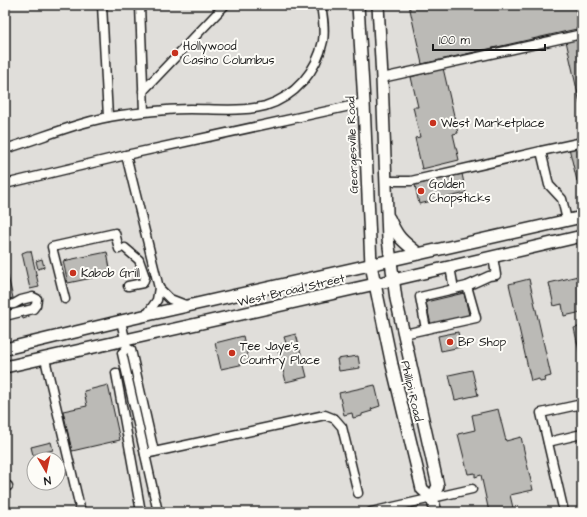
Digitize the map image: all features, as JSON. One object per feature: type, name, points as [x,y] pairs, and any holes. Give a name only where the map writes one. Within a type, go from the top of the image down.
[{"type":"main road","name":"Georgesville Road","points":[[358,5],[371,265],[375,284]]},
{"type":"main road","points":[[378,5],[387,213],[390,260],[393,280]]},
{"type":"main road","points":[[387,213],[396,233],[402,241],[419,254]]},
{"type":"main road","name":"West Broad Street","points":[[5,349],[121,321],[582,217]]},
{"type":"main road","points":[[512,253],[530,242],[582,230]]},
{"type":"main road","name":"West Broad Street","points":[[5,367],[126,344],[582,236]]},
{"type":"main road","name":"Phillipi Road","points":[[393,280],[438,486],[432,498]]},
{"type":"main road","name":"Phillipi Road","points":[[375,284],[396,384],[422,489],[432,498],[436,512]]},
{"type":"lane","points":[[102,5],[108,117]]},
{"type":"lane","points":[[140,5],[144,112]]},
{"type":"lane","points":[[143,91],[225,5]]},
{"type":"lane","points":[[5,149],[75,125],[108,117],[144,112],[188,109],[250,108],[266,106],[282,99],[310,73],[318,56],[323,34],[324,21],[321,5]]},
{"type":"lane","points":[[382,78],[582,34]]},
{"type":"lane","points":[[5,184],[126,155],[364,103]]},
{"type":"lane","points":[[386,181],[411,181],[578,143]]},
{"type":"lane","points":[[540,151],[550,185],[562,199],[567,220]]},
{"type":"lane","points":[[126,155],[160,288],[170,299],[188,306]]},
{"type":"lane","points":[[65,299],[52,247],[115,233],[122,249],[139,260],[145,277],[143,283],[128,286]]},
{"type":"lane","points":[[426,329],[420,297],[467,286],[489,276],[496,275],[494,257]]},
{"type":"lane","points":[[450,267],[454,289]]},
{"type":"lane","points":[[404,334],[476,318],[467,286]]},
{"type":"lane","points":[[146,316],[157,300],[160,288]]},
{"type":"lane","points":[[5,305],[14,304],[21,300],[33,297],[37,299],[36,305],[33,308],[5,316]]},
{"type":"lane","points":[[121,321],[126,344],[132,350],[154,452]]},
{"type":"lane","points":[[126,344],[122,352],[158,512]]},
{"type":"lane","points":[[45,359],[81,512]]},
{"type":"lane","points":[[116,373],[141,512]]},
{"type":"lane","points":[[564,512],[541,413],[582,404]]},
{"type":"lane","points":[[145,454],[325,415],[335,418],[342,427],[358,493]]},
{"type":"lane","points":[[548,442],[582,434]]},
{"type":"lane","points":[[371,512],[472,489]]},
{"type":"shaded area","points":[[5,5],[582,5],[582,512],[5,512]]},
{"type":"building","points":[[409,5],[458,5],[458,7],[466,5],[574,5],[581,28],[422,64]]},
{"type":"building","points":[[582,38],[582,112],[566,41]]},
{"type":"building","points":[[443,68],[458,133],[453,134],[459,160],[422,169],[415,138],[420,137],[413,107],[418,107],[411,77]]},
{"type":"building","points":[[582,145],[582,179],[577,181],[569,148]]},
{"type":"building","points":[[462,174],[466,193],[419,204],[415,185]]},
{"type":"building","points":[[31,251],[39,287],[30,289],[22,253]]},
{"type":"building","points":[[107,252],[111,274],[68,283],[63,261]]},
{"type":"building","points":[[42,259],[44,267],[38,269],[36,261]]},
{"type":"building","points":[[5,263],[13,298],[5,300]]},
{"type":"building","points":[[582,275],[582,312],[564,316],[562,304],[554,306],[549,283]]},
{"type":"building","points":[[529,279],[551,376],[544,378],[545,381],[540,382],[539,379],[531,381],[509,284]]},
{"type":"building","points":[[464,293],[469,315],[431,325],[426,302]]},
{"type":"building","points":[[26,305],[29,317],[23,319],[20,306]]},
{"type":"building","points":[[582,326],[582,354],[580,355],[574,328]]},
{"type":"building","name":"BP Shop","points":[[458,332],[461,347],[441,351],[438,336]]},
{"type":"building","points":[[296,334],[307,377],[286,382],[278,350],[283,349],[281,344],[286,343],[284,337]]},
{"type":"building","name":"Tee Jaye's Country Place","points":[[243,336],[249,363],[221,369],[215,343]]},
{"type":"building","points":[[358,356],[360,368],[339,371],[337,359]]},
{"type":"building","points":[[472,370],[478,395],[455,400],[449,375]]},
{"type":"building","points":[[108,385],[120,440],[72,451],[63,411],[87,406],[84,391]]},
{"type":"building","points":[[375,385],[380,406],[371,409],[372,411],[362,414],[362,416],[353,418],[352,413],[344,415],[339,393]]},
{"type":"building","points":[[498,409],[506,441],[521,437],[533,490],[510,495],[514,512],[489,512],[481,475],[475,477],[475,473],[468,474],[458,434],[475,430],[472,415]]},
{"type":"building","points":[[51,442],[53,450],[32,451],[31,447]]},
{"type":"place","name":"Hollywood Casino Columbus","points":[[175,53]]},
{"type":"place","name":"West Marketplace","points":[[433,123]]},
{"type":"place","name":"Golden Chopsticks","points":[[421,191]]},
{"type":"place","name":"Kabob Grill","points":[[73,273]]},
{"type":"place","name":"BP Shop","points":[[450,342]]},
{"type":"place","name":"Tee Jaye's Country Place","points":[[232,353]]}]
